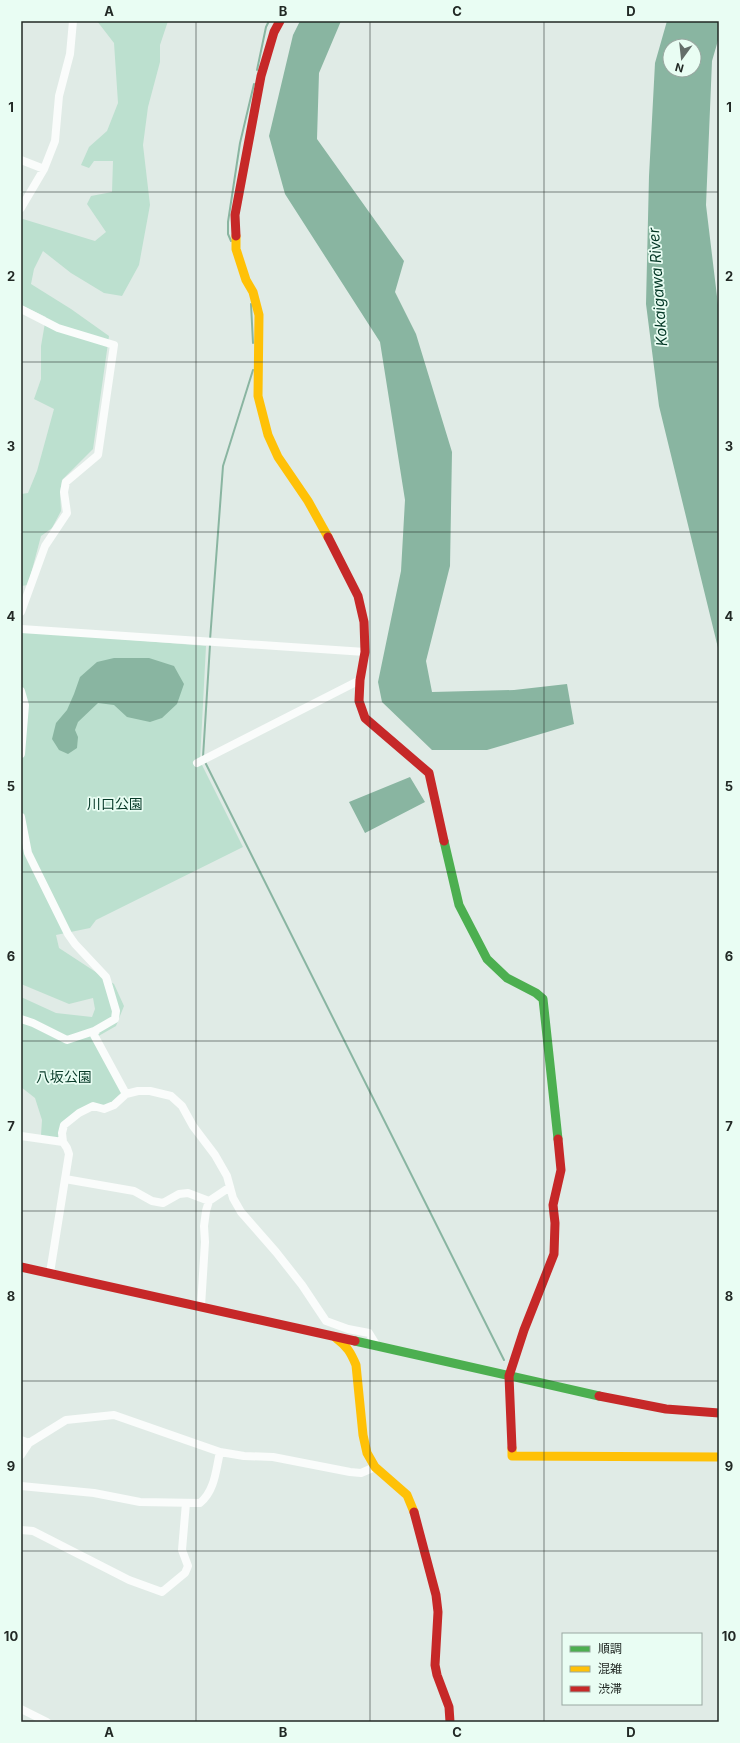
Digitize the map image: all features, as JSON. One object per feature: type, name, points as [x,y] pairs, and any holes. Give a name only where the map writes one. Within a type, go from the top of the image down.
[{"type":"street","points":[[21,208],[44,169],[55,141],[59,96],[70,54],[73,21]]},
{"type":"street","points":[[280,21],[274,32],[261,76],[235,215],[236,249],[246,280],[253,292],[259,315],[258,396],[268,435],[278,457],[308,502],[334,547],[358,596],[364,622],[365,652],[360,680],[359,701],[365,718],[429,773],[459,905],[486,959],[507,978],[536,993],[543,999],[561,1170],[553,1204],[555,1223],[554,1254],[524,1330],[508,1376],[512,1456],[719,1458]]},
{"type":"street","points":[[21,160],[44,169]]},
{"type":"street","points":[[21,309],[58,328],[114,345],[98,455],[66,482],[64,492],[67,513],[45,546],[21,612]]},
{"type":"street","points":[[21,629],[365,652]]},
{"type":"street","points":[[197,763],[360,680]]},
{"type":"street","points":[[21,691],[25,705],[21,754]]},
{"type":"street","points":[[21,817],[28,853],[68,934],[75,944],[106,978],[116,1011],[115,1018],[96,1030],[67,1040],[33,1023],[21,1020]]},
{"type":"street","points":[[96,1030],[94,1036],[126,1094]]},
{"type":"street","points":[[50,1273],[69,1154],[63,1142],[62,1133],[64,1125],[71,1118],[93,1106],[104,1109],[114,1106],[126,1094],[138,1091],[150,1091],[171,1096],[182,1106],[193,1126],[215,1156],[227,1176],[233,1198],[241,1212],[276,1252],[302,1285],[326,1321],[348,1329],[369,1333],[377,1346]]},
{"type":"street","points":[[21,1136],[63,1142]]},
{"type":"street","points":[[65,1179],[134,1191],[152,1201],[163,1203],[179,1194],[188,1193],[209,1201]]},
{"type":"street","points":[[201,1306],[205,1242],[204,1226],[209,1201],[230,1187]]},
{"type":"street","points":[[21,1267],[201,1306],[625,1402],[666,1409],[719,1413]]},
{"type":"street","points":[[334,1337],[346,1345],[352,1354],[356,1365],[363,1436],[367,1454],[375,1467],[406,1495],[416,1515],[436,1595],[438,1612],[435,1665],[441,1687],[449,1707],[450,1722]]},
{"type":"street","points":[[21,1455],[25,1441],[66,1420],[114,1416],[220,1452],[244,1456],[273,1457],[360,1473],[375,1467]]},
{"type":"street","points":[[21,1486],[94,1493],[140,1502],[200,1502],[207,1497],[212,1487],[220,1452]]},
{"type":"street","points":[[21,1530],[33,1531],[129,1580],[162,1592],[185,1573],[188,1566],[182,1550],[186,1503]]},
{"type":"street","points":[[21,1709],[47,1722]]},
{"type":"green space","points":[[97,21],[168,21],[160,45],[160,62],[148,107],[143,145],[150,205],[139,265],[122,296],[104,293],[71,273],[43,251],[34,269],[31,284],[71,309],[109,336],[93,449],[62,480],[60,492],[61,511],[52,528],[41,536],[28,585],[21,586],[21,494],[28,493],[37,471],[54,409],[34,399],[41,379],[41,346],[46,317],[21,305],[21,219],[95,241],[106,232],[87,204],[91,196],[112,192],[113,161],[94,161],[89,168],[81,165],[89,147],[107,131],[118,103],[114,43]]},
{"type":"green space","name":"川口公園","points":[[21,631],[206,646],[200,761],[243,847],[96,920],[90,928],[56,935],[59,948],[114,984],[124,1006],[116,1026],[95,1038],[126,1094],[114,1105],[78,1110],[58,1139],[41,1135],[42,1120],[35,1098],[21,1087],[21,997],[56,1013],[92,1017],[95,1009],[93,998],[69,1004],[21,984]]},
{"type":"water","points":[[300,21],[341,21],[319,73],[317,139],[404,261],[395,292],[416,334],[452,452],[450,566],[426,661],[432,692],[514,690],[567,684],[574,724],[487,750],[432,750],[382,702],[378,682],[401,571],[405,500],[380,342],[285,194],[269,136],[293,35]]},
{"type":"water","name":"Kokaigawa River","points":[[667,21],[719,21],[719,37],[712,61],[706,205],[719,313],[719,652],[659,406],[646,304],[649,176],[655,63],[662,38],[662,78],[702,78],[702,38],[662,38]]},
{"type":"water","points":[[114,658],[149,658],[174,666],[184,684],[177,704],[162,718],[150,722],[127,717],[114,705],[98,703],[78,722],[75,730],[78,737],[77,748],[68,754],[59,750],[52,739],[56,723],[67,710],[80,677],[97,662]]},
{"type":"water","points":[[410,777],[425,802],[365,833],[349,802]]},
{"type":"waterway","points":[[257,70],[266,27],[269,21]]},
{"type":"waterway","points":[[231,241],[228,234],[228,222],[240,143],[254,84]]},
{"type":"waterway","points":[[251,304],[253,343]]},
{"type":"waterway","points":[[210,640],[223,466],[253,370]]},
{"type":"waterway","points":[[203,757],[210,645]]},
{"type":"waterway","points":[[205,762],[504,1360]]},
{"type":"traffic: fast","points":[[444,841],[459,905],[487,959],[507,978],[536,993],[543,999],[558,1139]]},
{"type":"traffic: fast","points":[[355,1341],[599,1396]]},
{"type":"traffic: slow","points":[[236,236],[236,249],[246,280],[253,292],[259,315],[258,396],[268,435],[278,457],[308,501],[328,537]]},
{"type":"traffic: slow","points":[[336,1338],[348,1350],[356,1365],[363,1435],[367,1453],[375,1467],[407,1495],[414,1512]]},
{"type":"traffic: slow","points":[[512,1448],[512,1456],[719,1457]]},
{"type":"traffic: jam","points":[[236,236],[235,215],[261,76],[274,32],[280,21]]},
{"type":"traffic: jam","points":[[328,537],[358,596],[364,622],[365,652],[360,680],[359,701],[365,718],[429,773],[444,841]]},
{"type":"traffic: jam","points":[[512,1448],[509,1376],[524,1330],[554,1254],[555,1223],[553,1205],[561,1170],[558,1139]]},
{"type":"traffic: jam","points":[[21,1267],[355,1341]]},
{"type":"traffic: jam","points":[[599,1396],[666,1409],[719,1413]]},
{"type":"traffic: jam","points":[[414,1512],[436,1595],[438,1612],[435,1665],[437,1675],[449,1707],[450,1722]]},
{"type":"park label","name":"八坂公園","points":[[64,1077]]}]
